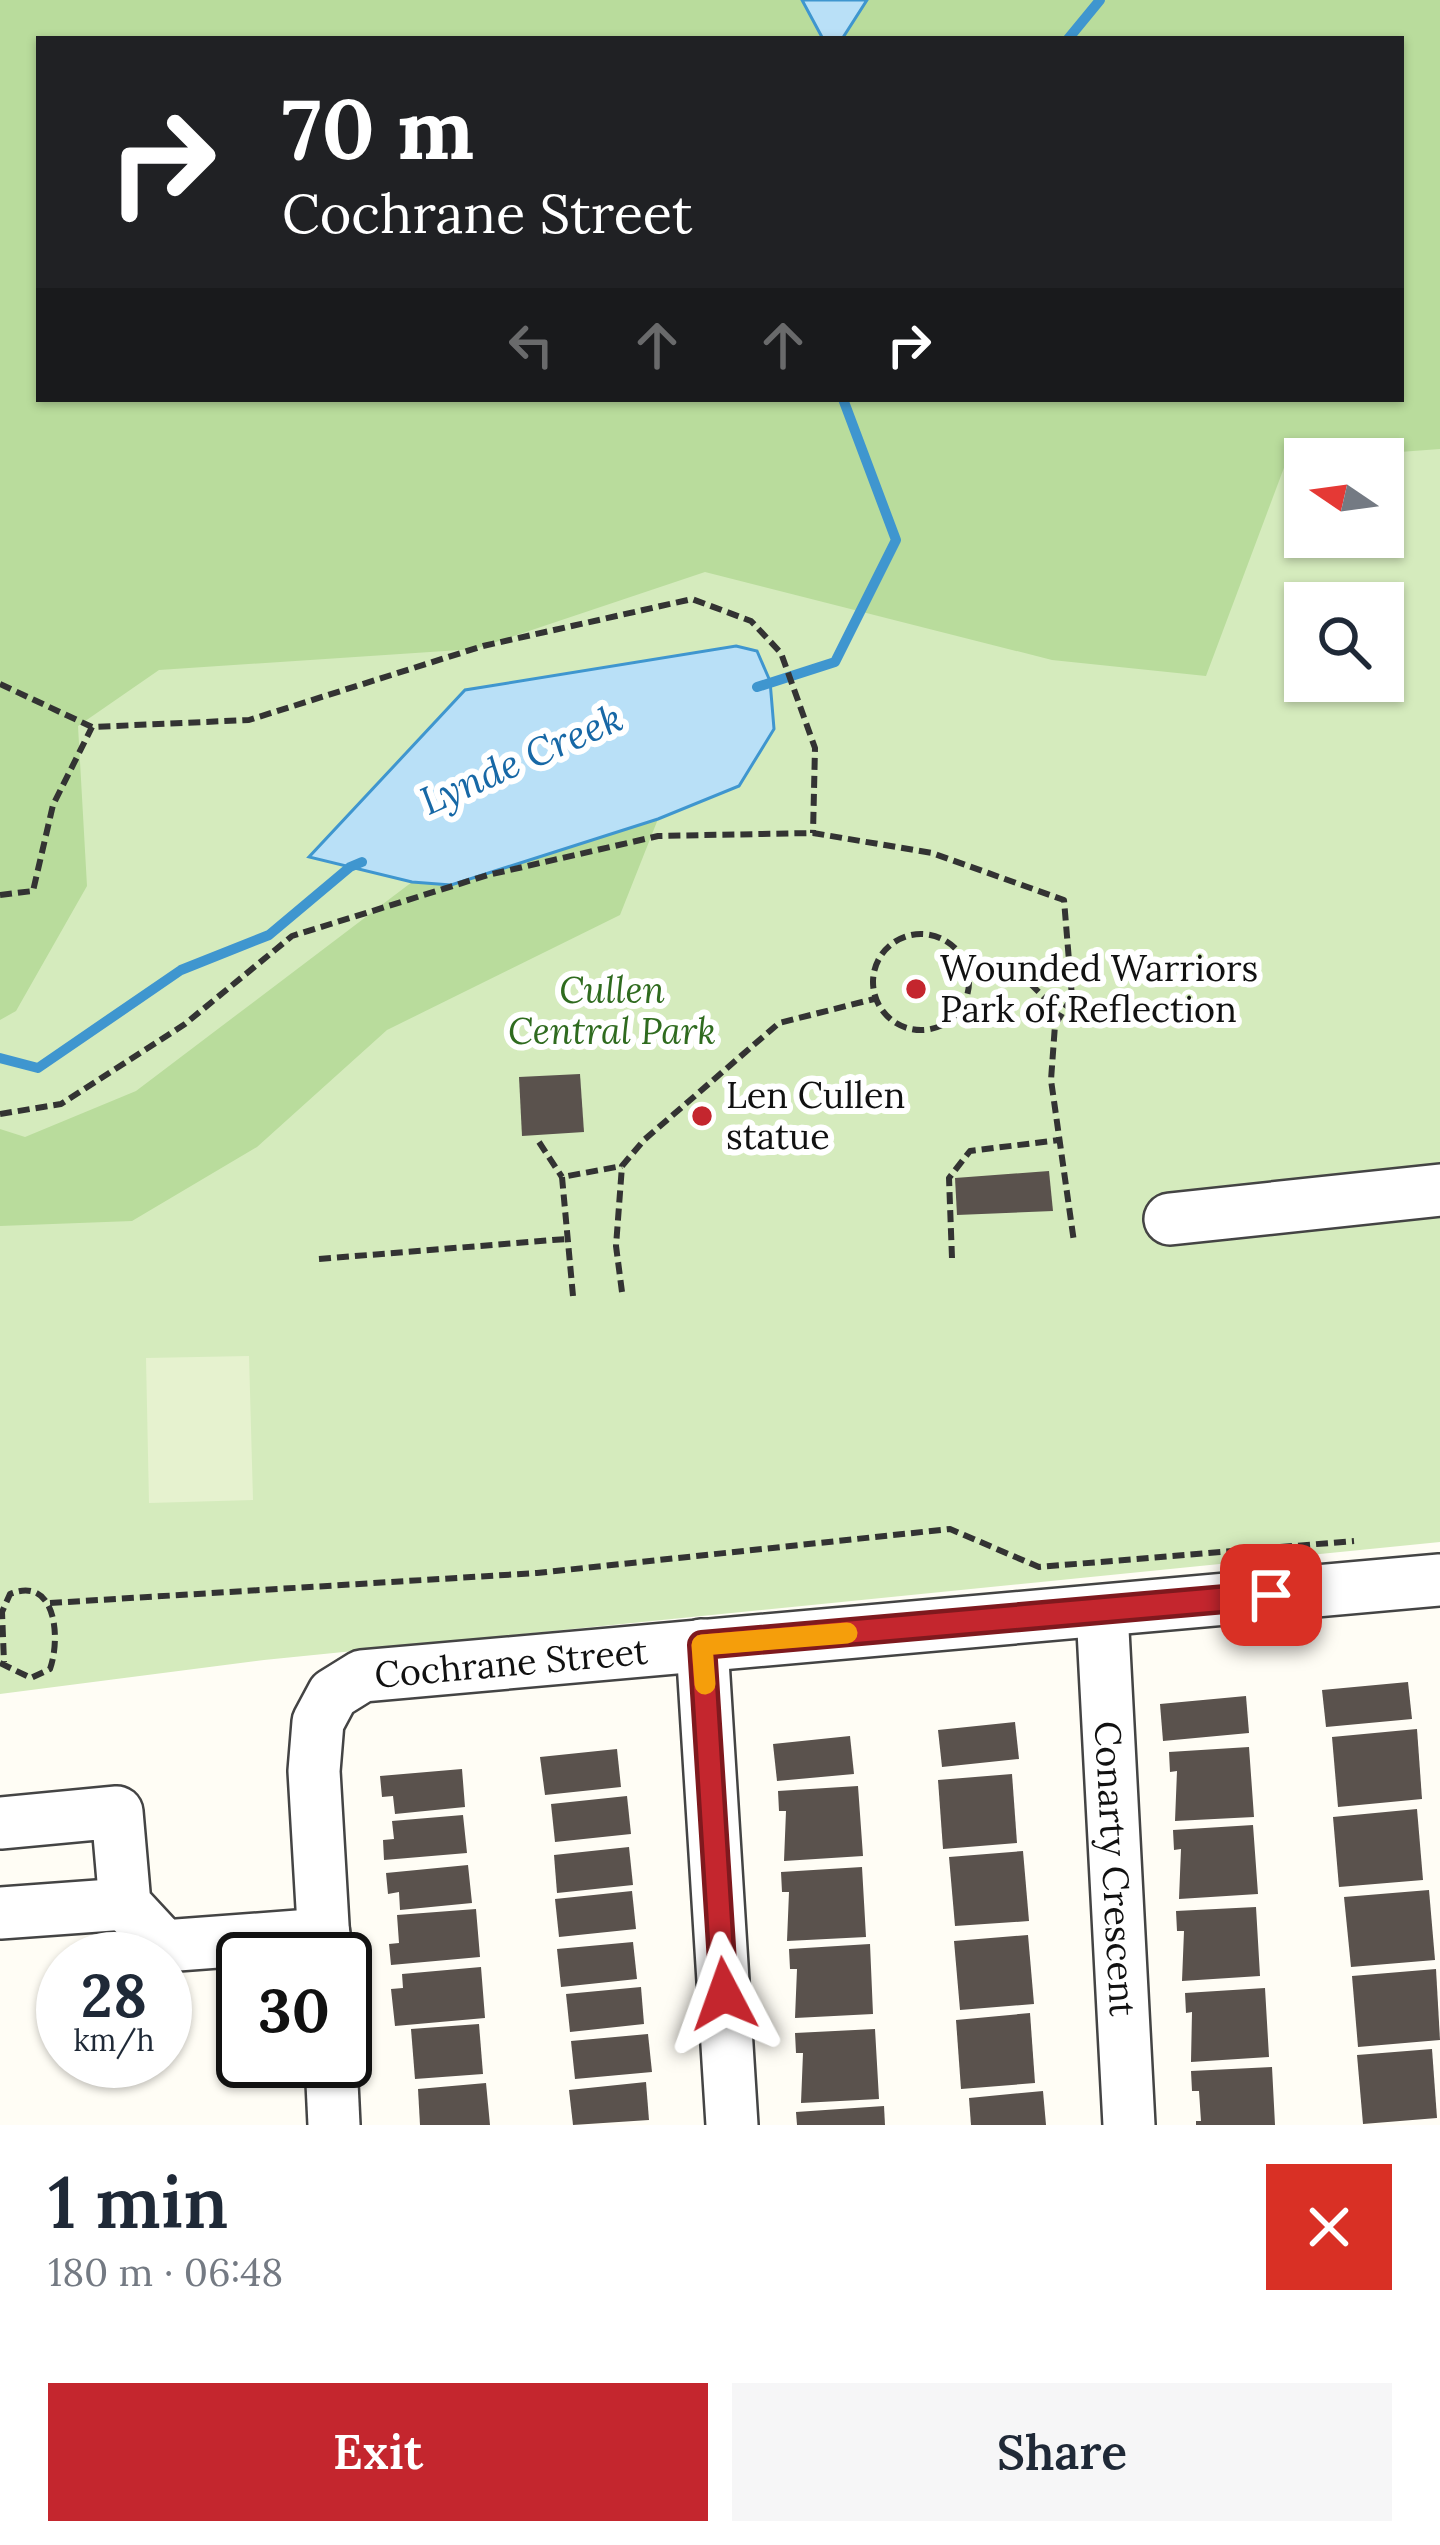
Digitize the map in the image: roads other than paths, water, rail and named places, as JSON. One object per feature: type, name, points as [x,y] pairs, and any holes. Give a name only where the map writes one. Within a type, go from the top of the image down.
[{"type":"street","points":[[1170,1220],[1440,1190]]},
{"type":"street","name":"Cochrane Street","points":[[323,1932],[314,1772],[319,1722],[333,1694],[362,1676],[1440,1580]]},
{"type":"street","name":"Conarty Crescent","points":[[1102,1610],[1129,2125]]},
{"type":"street","points":[[702,1645],[733,2125]]},
{"type":"street","points":[[0,1823],[117,1813],[124,1904],[164,1946],[216,1946]]},
{"type":"street","points":[[0,1913],[124,1904]]},
{"type":"street","points":[[332,2088],[334,2125]]},
{"type":"water","points":[[802,0],[867,0],[844,36],[821,36]]},
{"type":"water","points":[[736,646],[757,651],[770,681],[774,729],[739,786],[658,819],[451,885],[412,882],[309,857],[465,690]]},
{"type":"waterway","name":"Lynde Creek","points":[[1070,36],[1100,0]]},
{"type":"waterway","name":"Lynde Creek","points":[[757,687],[835,662],[896,540],[844,402]]},
{"type":"waterway","name":"Lynde Creek","points":[[0,1058],[38,1068],[181,970],[269,935],[362,862]]},
{"type":"place","name":"Wounded Warriors Park of Reflection","points":[[916,989]]},
{"type":"place","name":"Len Cullen statue","points":[[702,1116]]},
{"type":"park label","name":"Cullen Central Park","points":[[612,1010]]}]
